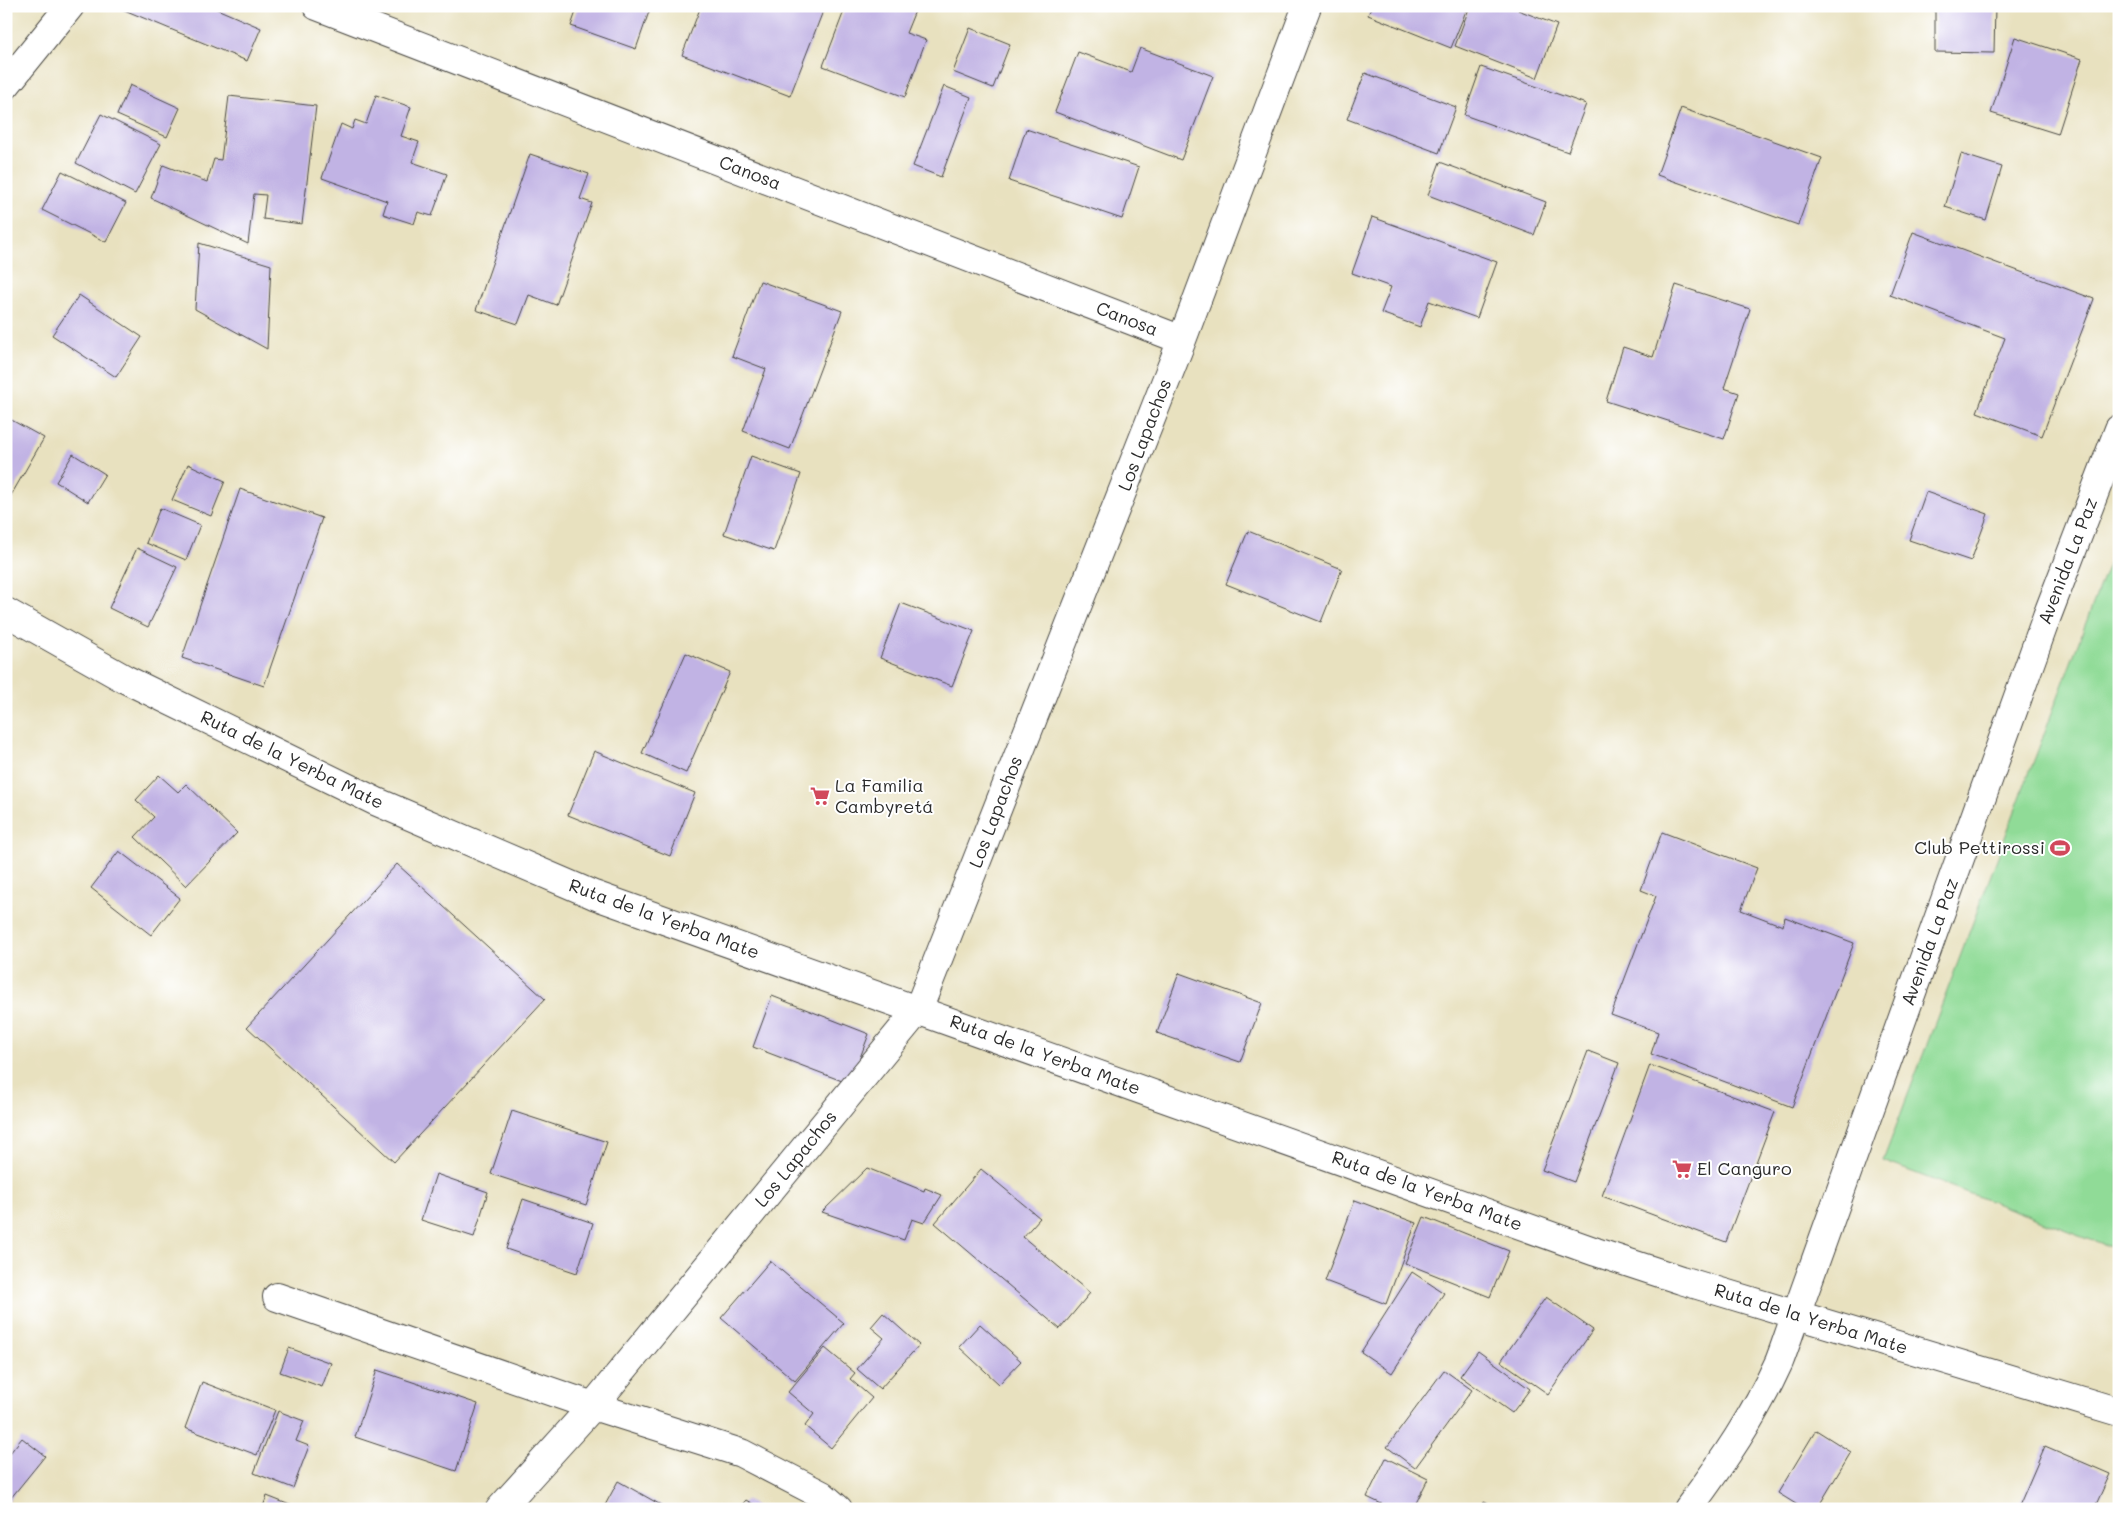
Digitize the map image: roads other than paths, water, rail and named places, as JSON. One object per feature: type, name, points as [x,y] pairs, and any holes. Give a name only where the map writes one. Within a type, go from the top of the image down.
[{"type":"street","points":[[6,85],[70,6]]},
{"type":"street","name":"Canosa","points":[[317,6],[1182,340]]},
{"type":"street","name":"Los Lapachos","points":[[500,1509],[593,1406],[918,1010],[1182,340],[1307,6]]},
{"type":"street","name":"Avenida La Paz","points":[[1688,1509],[1725,1460],[1749,1422],[1779,1362],[2047,616],[2119,429]]},
{"type":"street","name":"Ruta de la Yerba Mate","points":[[6,612],[125,679],[375,801],[594,895],[1596,1252],[1796,1315],[2119,1412]]},
{"type":"street","points":[[277,1297],[593,1406],[741,1453],[822,1495],[838,1509]]},
{"type":"place","name":"La Familia Cambyretá","points":[[820,796]]},
{"type":"place","name":"Club Pettirossi","points":[[2060,848]]},
{"type":"place","name":"El Canguro","points":[[1682,1169]]}]
